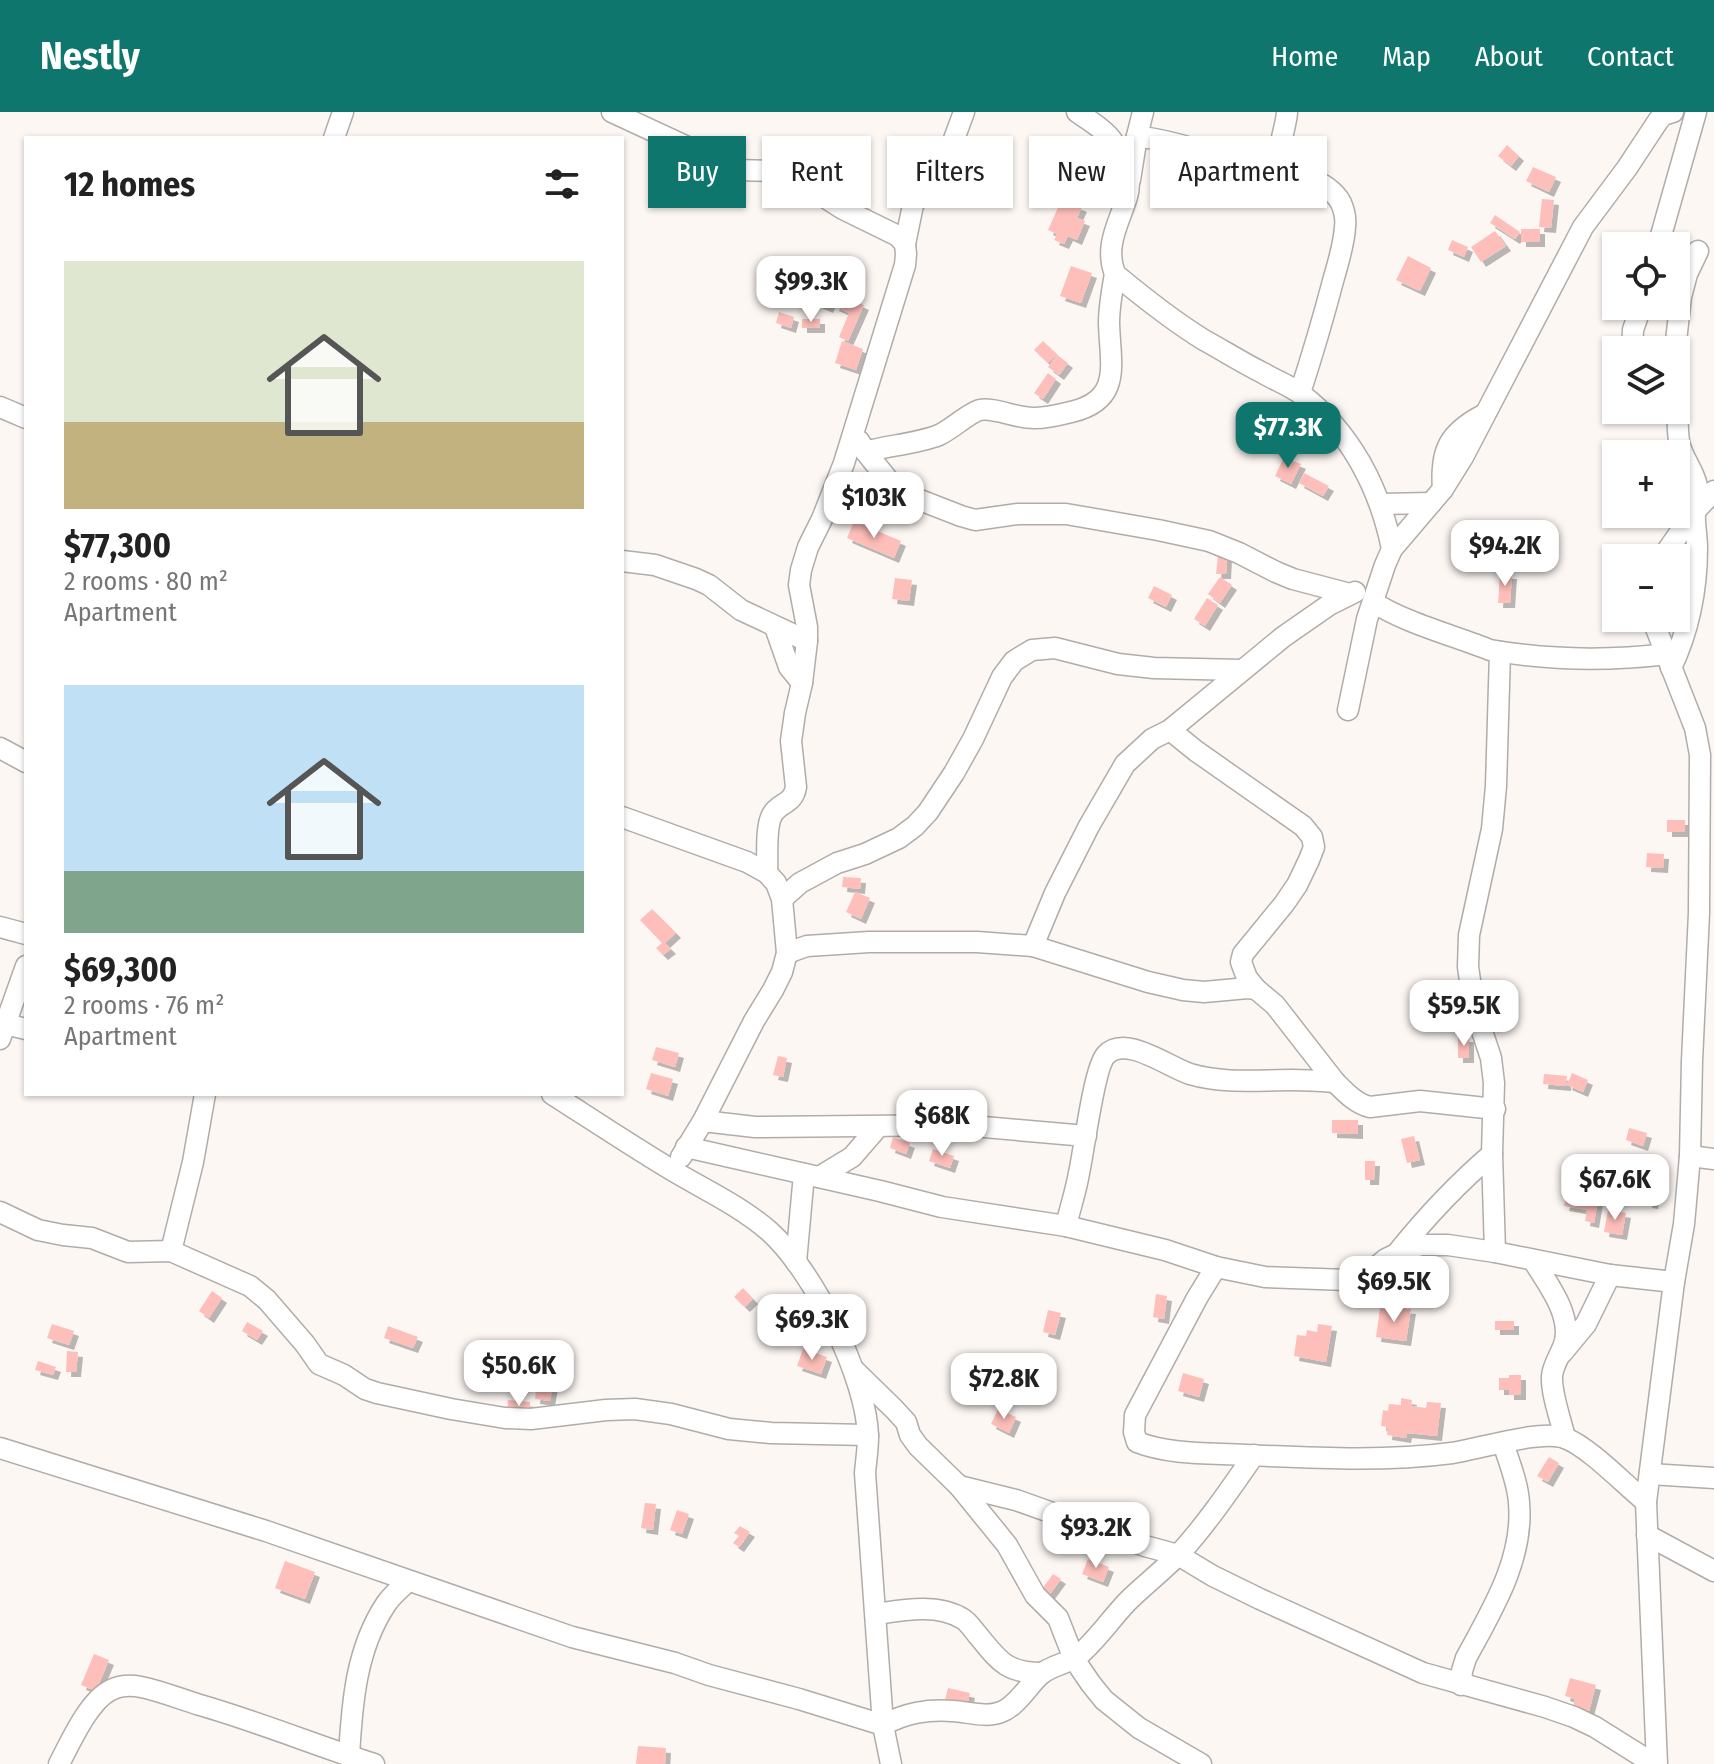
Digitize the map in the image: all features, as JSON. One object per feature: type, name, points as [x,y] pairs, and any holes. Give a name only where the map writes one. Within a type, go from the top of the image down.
[{"type":"street","points":[[335,136],[343,112]]},
{"type":"street","points":[[612,112],[737,170],[786,174],[843,209],[898,236],[905,244]]},
{"type":"street","points":[[767,873],[770,817],[777,808],[789,802],[796,787],[791,741],[807,641],[799,585],[801,570],[834,489],[902,274],[913,205],[950,150],[964,112]]},
{"type":"street","points":[[1077,112],[1107,136]]},
{"type":"street","points":[[1134,155],[1143,112]]},
{"type":"street","points":[[1283,136],[1287,112]]},
{"type":"street","points":[[1348,710],[1376,592],[1392,549],[1437,496],[1463,457],[1583,227],[1658,121],[1663,115],[1673,112]]},
{"type":"street","points":[[1662,232],[1696,112]]},
{"type":"street","points":[[1137,136],[1150,139]]},
{"type":"street","points":[[1300,393],[1346,224],[1342,205],[1327,186]]},
{"type":"street","points":[[865,451],[934,437],[982,409],[1040,418],[1082,409],[1099,401],[1108,385],[1112,366],[1110,303],[1115,274],[1110,251],[1123,208]]},
{"type":"street","points":[[1677,336],[1681,297],[1698,251]]},
{"type":"street","points":[[1115,274],[1166,315],[1300,393],[1323,414],[1347,440],[1366,471],[1381,504],[1392,549]]},
{"type":"street","points":[[0,407],[24,417]]},
{"type":"street","points":[[1669,661],[1683,642],[1697,576],[1696,483],[1674,424]]},
{"type":"street","points":[[1678,433],[1679,424]]},
{"type":"street","points":[[853,433],[897,488],[907,495],[961,516],[975,520],[1018,514],[1066,514],[1158,530],[1209,541],[1284,576],[1350,594],[1376,592]]},
{"type":"street","points":[[1672,544],[1695,511],[1714,491]]},
{"type":"street","points":[[1381,504],[1437,496]]},
{"type":"street","points":[[624,561],[655,565],[696,579],[709,585],[741,610],[807,641]]},
{"type":"street","points":[[1376,592],[1381,608],[1490,650],[1539,656],[1637,657],[1669,661]]},
{"type":"street","points":[[1033,946],[1055,893],[1125,764],[1152,739],[1170,730],[1311,616],[1350,594]]},
{"type":"street","points":[[775,627],[789,667],[802,683]]},
{"type":"street","points":[[1656,1764],[1646,1502],[1684,1224],[1690,1156],[1692,1061],[1706,914],[1698,838],[1700,755],[1705,728],[1669,661],[1658,632]]},
{"type":"street","points":[[782,899],[800,883],[837,863],[888,843],[915,826],[954,773],[1002,677],[1014,661],[1032,650],[1055,648],[1118,664],[1154,668],[1241,670]]},
{"type":"street","points":[[1495,1252],[1492,1154],[1494,1083],[1491,1058],[1474,1007],[1468,967],[1469,935],[1492,829],[1500,652]]},
{"type":"street","points":[[1170,730],[1303,826],[1312,837],[1314,847],[1297,885],[1243,954],[1241,962],[1247,978],[1275,1005],[1335,1082],[1355,1100],[1370,1107],[1434,1101],[1495,1109]]},
{"type":"street","points":[[0,748],[24,761]]},
{"type":"street","points":[[624,818],[747,862],[767,873],[776,883],[782,899],[787,953],[782,972],[673,1171]]},
{"type":"street","points":[[1698,838],[1714,866]]},
{"type":"street","points":[[0,927],[24,933]]},
{"type":"street","points":[[787,953],[807,946],[869,942],[977,942],[1033,946],[1183,990],[1256,989]]},
{"type":"street","points":[[24,972],[3,1032],[24,1029]]},
{"type":"street","points":[[1066,1226],[1101,1065],[1109,1052],[1117,1048],[1142,1051],[1186,1073],[1215,1080],[1335,1082]]},
{"type":"street","points":[[171,1251],[193,1162],[205,1096]]},
{"type":"street","points":[[555,1096],[673,1171],[730,1203],[770,1232],[796,1262],[832,1318],[862,1401],[868,1435],[865,1473],[883,1725],[891,1764]]},
{"type":"street","points":[[703,1121],[755,1127],[961,1125],[1086,1136]]},
{"type":"street","points":[[812,1176],[852,1157],[878,1127]]},
{"type":"street","points":[[686,1147],[942,1207],[1066,1226],[1165,1250],[1216,1267],[1265,1277],[1347,1280],[1375,1268],[1398,1253],[1421,1245],[1448,1245],[1610,1275],[1674,1282]]},
{"type":"street","points":[[1398,1253],[1447,1194],[1492,1154]]},
{"type":"street","points":[[1690,1156],[1714,1159]]},
{"type":"street","points":[[796,1262],[812,1176]]},
{"type":"street","points":[[0,1212],[38,1230],[92,1238],[128,1252],[171,1251],[250,1286],[259,1292],[319,1364],[377,1393],[505,1418],[531,1419],[635,1409],[671,1414],[729,1429],[868,1435]]},
{"type":"street","points":[[1533,1260],[1565,1324],[1560,1356]]},
{"type":"street","points":[[1216,1267],[1135,1415],[1137,1442],[1152,1448],[1254,1455],[1413,1458],[1547,1435],[1565,1438],[1589,1453],[1646,1502]]},
{"type":"street","points":[[1565,1438],[1552,1378],[1554,1367],[1586,1324],[1610,1275]]},
{"type":"street","points":[[851,1367],[904,1419],[918,1446],[959,1486],[1007,1545],[1035,1595],[1058,1618],[1074,1659],[1091,1684],[1119,1713],[1139,1728],[1201,1764]]},
{"type":"street","points":[[1461,1685],[1466,1658],[1513,1565],[1519,1503],[1503,1443]]},
{"type":"street","points":[[0,1448],[266,1531],[572,1637],[675,1663],[883,1725],[906,1714],[926,1710],[986,1715],[999,1713],[1015,1704],[1042,1673],[1074,1659],[1145,1584],[1178,1555],[1254,1455]]},
{"type":"street","points":[[1650,1474],[1714,1478]]},
{"type":"street","points":[[959,1486],[1016,1500],[1178,1555],[1260,1599],[1423,1673],[1574,1717],[1656,1764]]},
{"type":"street","points":[[1647,1535],[1714,1571]]},
{"type":"street","points":[[349,1756],[352,1700],[372,1629],[388,1601],[408,1581]]},
{"type":"street","points":[[876,1614],[927,1609],[949,1612],[965,1620],[1002,1663],[1025,1673],[1042,1673]]},
{"type":"street","points":[[59,1764],[97,1702],[109,1691],[124,1686],[165,1693],[227,1712],[374,1764]]},
{"type":"building","points":[[1507,145],[1519,156],[1511,166],[1498,156]]},
{"type":"building","points":[[1533,167],[1556,177],[1549,192],[1526,181]]},
{"type":"building","points":[[1542,199],[1554,200],[1551,228],[1539,227]]},
{"type":"building","points":[[1058,208],[1082,208],[1077,218],[1085,221],[1077,240],[1068,236],[1064,244],[1054,240],[1057,234],[1048,230]]},
{"type":"building","points":[[1495,215],[1520,232],[1515,239],[1490,223]]},
{"type":"building","points":[[1521,229],[1540,229],[1540,242],[1521,242]]},
{"type":"building","points":[[1495,231],[1506,246],[1481,262],[1471,247]]},
{"type":"building","points":[[1452,240],[1468,247],[1464,257],[1448,250]]},
{"type":"building","points":[[1408,256],[1431,268],[1420,291],[1396,280]]},
{"type":"building","points":[[1071,266],[1092,273],[1081,303],[1060,296]]},
{"type":"building","points":[[810,281],[835,292],[828,308],[803,297]]},
{"type":"building","points":[[839,294],[864,305],[848,341],[839,337],[849,313],[834,306]]},
{"type":"building","points":[[779,312],[794,317],[791,328],[776,323]]},
{"type":"building","points":[[802,319],[820,319],[820,328],[802,328]]},
{"type":"building","points":[[842,341],[863,349],[856,370],[835,363]]},
{"type":"building","points":[[1043,341],[1057,354],[1048,363],[1034,350]]},
{"type":"building","points":[[1057,355],[1068,363],[1059,375],[1048,367]]},
{"type":"building","points":[[1048,373],[1056,379],[1043,399],[1034,393]]},
{"type":"building","points":[[1284,457],[1301,464],[1291,484],[1275,476]]},
{"type":"building","points":[[1304,473],[1329,486],[1323,496],[1299,483]]},
{"type":"building","points":[[854,521],[901,541],[894,558],[847,538]]},
{"type":"building","points":[[1218,556],[1227,556],[1226,574],[1216,574]]},
{"type":"building","points":[[1500,574],[1512,574],[1510,603],[1498,603]]},
{"type":"building","points":[[1220,577],[1232,585],[1220,603],[1208,594]]},
{"type":"building","points":[[895,578],[912,580],[909,601],[892,599]]},
{"type":"building","points":[[1154,586],[1172,595],[1166,607],[1148,598]]},
{"type":"building","points":[[1207,598],[1218,605],[1205,626],[1194,619]]},
{"type":"building","points":[[1667,820],[1685,820],[1685,832],[1667,832]]},
{"type":"building","points":[[1647,853],[1664,854],[1663,868],[1646,867]]},
{"type":"building","points":[[843,877],[861,878],[860,889],[842,887]]},
{"type":"building","points":[[855,892],[870,898],[861,919],[846,912]]},
{"type":"building","points":[[652,909],[676,933],[665,943],[671,949],[663,955],[656,948],[662,943],[640,920]]},
{"type":"building","points":[[1458,1037],[1469,1037],[1469,1058],[1458,1058]]},
{"type":"building","points":[[656,1047],[679,1053],[675,1067],[652,1060]]},
{"type":"building","points":[[778,1056],[787,1058],[783,1077],[773,1075]]},
{"type":"building","points":[[651,1073],[673,1079],[668,1096],[646,1089]]},
{"type":"building","points":[[1572,1073],[1588,1080],[1583,1092],[1567,1085]]},
{"type":"building","points":[[1544,1074],[1567,1076],[1566,1086],[1543,1084]]},
{"type":"building","points":[[1332,1120],[1358,1120],[1358,1134],[1332,1133]]},
{"type":"building","points":[[1629,1128],[1647,1133],[1643,1146],[1626,1140]]},
{"type":"building","points":[[1414,1136],[1420,1160],[1407,1163],[1401,1139]]},
{"type":"building","points":[[893,1137],[910,1143],[906,1154],[890,1148]]},
{"type":"building","points":[[933,1149],[954,1156],[950,1168],[929,1161]]},
{"type":"building","points":[[1365,1161],[1375,1161],[1374,1180],[1365,1180]]},
{"type":"building","points":[[1631,1180],[1656,1183],[1653,1204],[1647,1203],[1649,1192],[1630,1189]]},
{"type":"building","points":[[1567,1194],[1598,1200],[1594,1223],[1585,1221],[1587,1210],[1564,1206]]},
{"type":"building","points":[[1608,1210],[1626,1213],[1622,1235],[1604,1232]]},
{"type":"building","points":[[743,1288],[753,1299],[745,1307],[734,1297]]},
{"type":"building","points":[[212,1291],[222,1298],[209,1318],[199,1311]]},
{"type":"building","points":[[1156,1294],[1167,1296],[1164,1319],[1153,1317]]},
{"type":"building","points":[[1380,1308],[1401,1312],[1401,1308],[1411,1309],[1406,1341],[1376,1337]]},
{"type":"building","points":[[1048,1310],[1061,1313],[1055,1335],[1043,1332]]},
{"type":"building","points":[[1495,1321],[1514,1321],[1514,1330],[1495,1330]]},
{"type":"building","points":[[247,1322],[263,1331],[257,1340],[242,1331]]},
{"type":"building","points":[[52,1324],[74,1331],[69,1345],[47,1338]]},
{"type":"building","points":[[1318,1324],[1332,1326],[1326,1362],[1294,1356],[1297,1335],[1306,1336],[1307,1330],[1317,1332]]},
{"type":"building","points":[[388,1326],[418,1337],[413,1348],[384,1338]]},
{"type":"building","points":[[803,1349],[827,1357],[821,1374],[797,1366]]},
{"type":"building","points":[[67,1351],[78,1352],[76,1372],[66,1372]]},
{"type":"building","points":[[38,1361],[56,1367],[53,1375],[35,1370]]},
{"type":"building","points":[[1183,1373],[1204,1379],[1199,1397],[1178,1391]]},
{"type":"building","points":[[1509,1375],[1521,1375],[1521,1395],[1509,1395],[1509,1390],[1499,1390],[1499,1378],[1509,1378]]},
{"type":"building","points":[[537,1382],[553,1384],[550,1401],[535,1399]]},
{"type":"building","points":[[1401,1398],[1412,1400],[1411,1406],[1426,1408],[1427,1402],[1441,1403],[1437,1436],[1407,1433],[1406,1438],[1387,1435],[1388,1427],[1381,1426],[1383,1410],[1388,1411],[1389,1404],[1401,1405]]},
{"type":"building","points":[[508,1400],[530,1402],[530,1415],[507,1413]]},
{"type":"building","points":[[998,1409],[1016,1417],[1009,1433],[991,1424]]},
{"type":"building","points":[[1549,1457],[1559,1463],[1548,1482],[1537,1476]]},
{"type":"building","points":[[645,1503],[656,1504],[653,1530],[641,1528]]},
{"type":"building","points":[[677,1510],[689,1514],[682,1534],[670,1530]]},
{"type":"building","points":[[740,1526],[750,1532],[739,1547],[733,1543],[739,1536],[734,1533]]},
{"type":"building","points":[[1088,1559],[1109,1567],[1103,1582],[1082,1574]]},
{"type":"building","points":[[285,1561],[315,1572],[305,1599],[275,1588]]},
{"type":"building","points":[[1053,1574],[1061,1579],[1050,1594],[1042,1589]]},
{"type":"building","points":[[94,1654],[109,1660],[96,1691],[81,1685]]},
{"type":"building","points":[[1570,1678],[1596,1685],[1589,1711],[1573,1706],[1575,1699],[1565,1696]]},
{"type":"building","points":[[948,1688],[970,1693],[967,1705],[945,1700]]},
{"type":"building","points":[[638,1746],[666,1748],[665,1764],[636,1764]]}]
